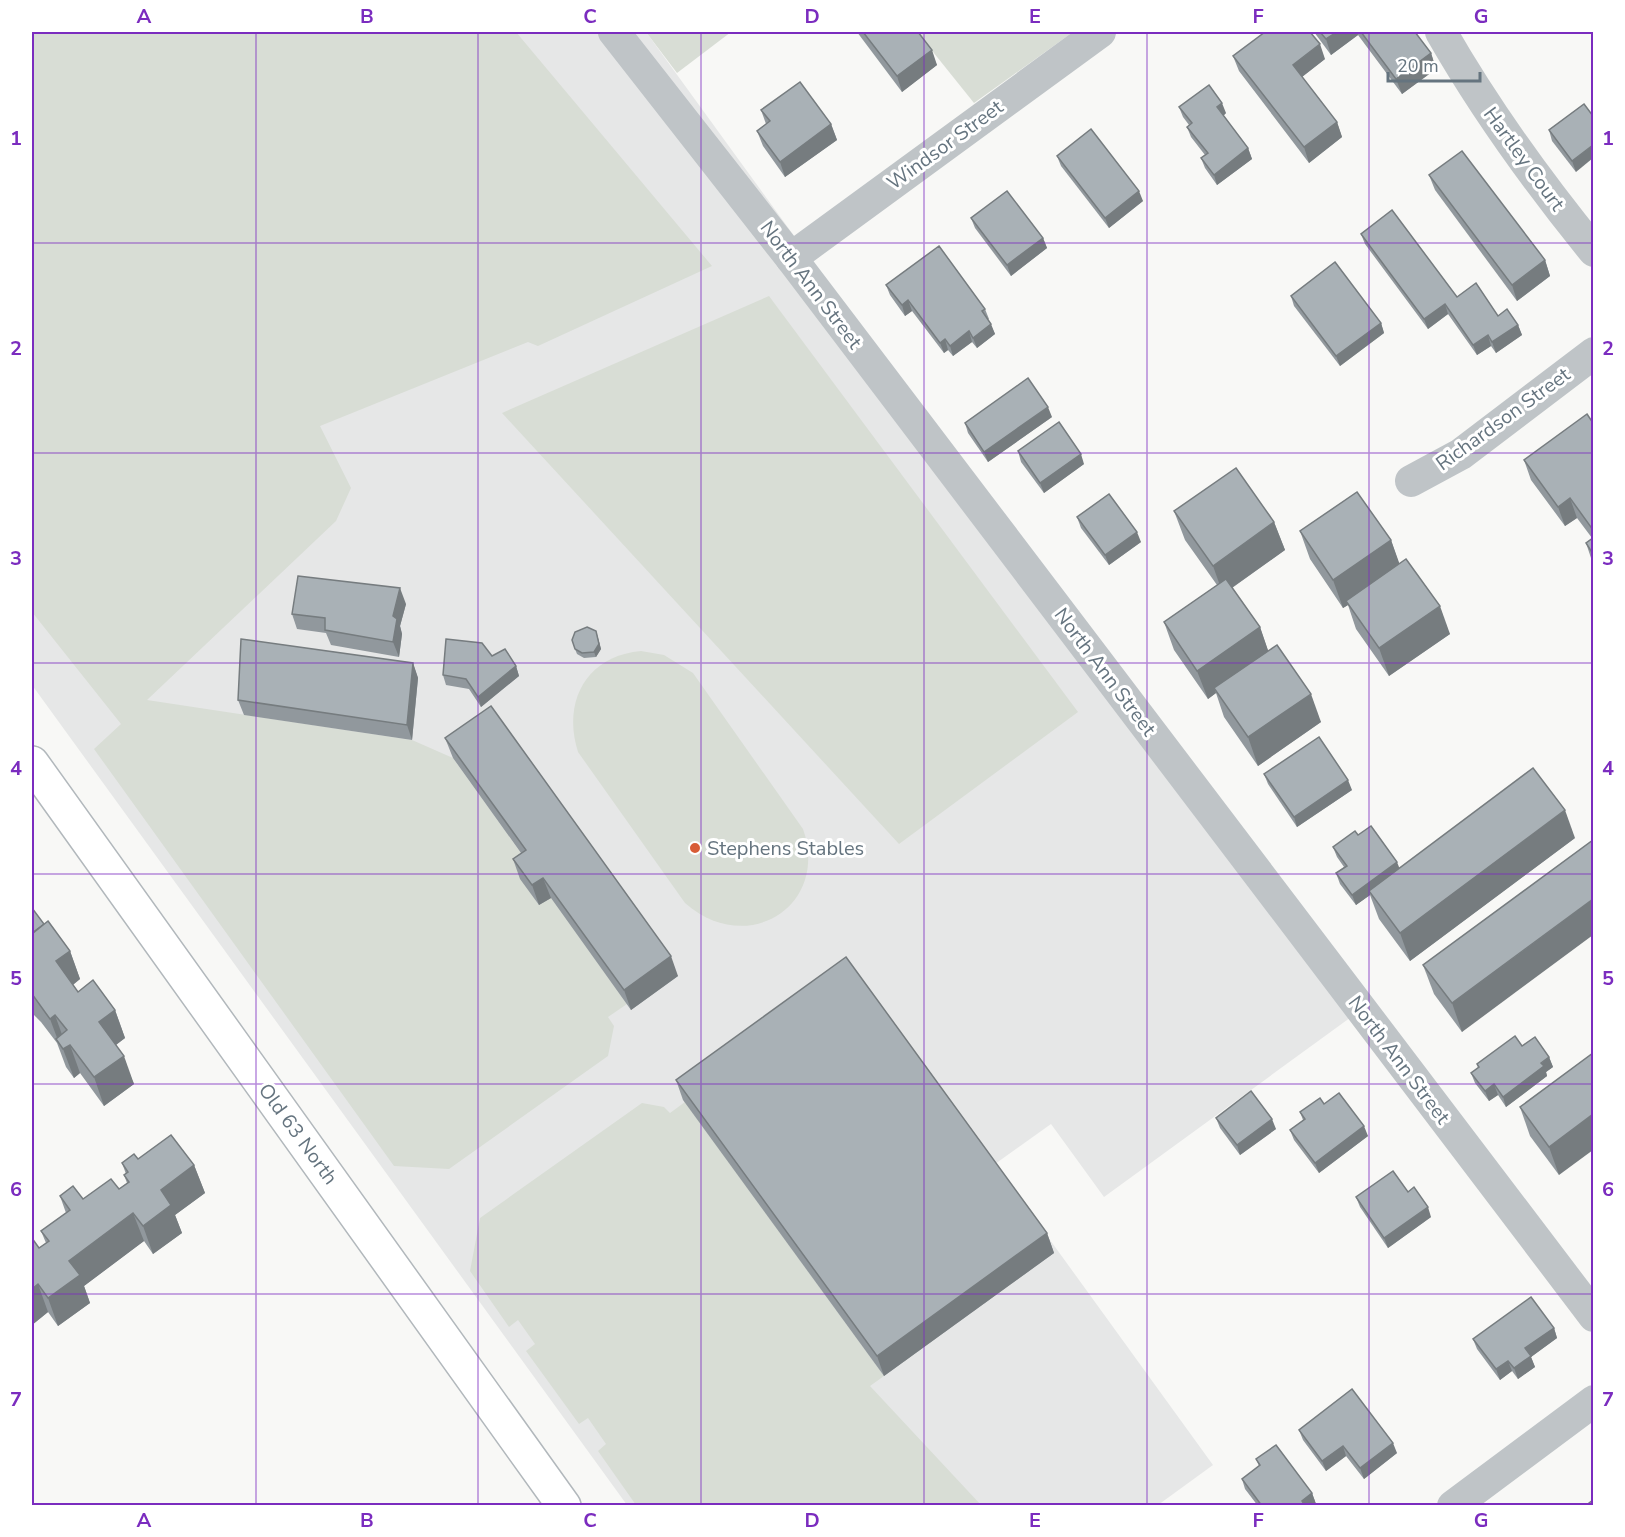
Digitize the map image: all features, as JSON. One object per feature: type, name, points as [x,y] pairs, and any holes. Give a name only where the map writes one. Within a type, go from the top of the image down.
[{"type":"main road","name":"Old 63 North","points":[[32,763],[564,1506]]},
{"type":"street","name":"North Ann Street","points":[[614,32],[791,258],[1593,1316]]},
{"type":"street","name":"Windsor Street","points":[[791,258],[1100,32]]},
{"type":"street","name":"Hartley Court","points":[[1441,32],[1474,90],[1555,203],[1593,251]]},
{"type":"street","name":"Richardson Street","points":[[1412,481],[1461,454],[1593,353]]},
{"type":"street","points":[[1453,1506],[1593,1401]]},
{"type":"shaded area","name":"Stephens Stables","points":[[32,32],[646,32],[1358,1012],[1104,1197],[1051,1124],[995,1164],[1213,1465],[1158,1505],[627,1505],[32,685]]},
{"type":"shaded area","points":[[32,32],[516,32],[712,266],[538,346],[528,342],[320,426],[351,488],[336,521],[147,700],[412,740],[453,758],[533,870],[521,879],[539,905],[551,897],[627,1004],[608,1017],[614,1026],[608,1056],[449,1169],[394,1166],[94,749],[121,724],[32,612]]},
{"type":"shaded area","points":[[646,32],[731,32],[677,73]]},
{"type":"shaded area","points":[[917,32],[1073,32],[974,103]]},
{"type":"shaded area","points":[[769,296],[1078,712],[899,844],[502,413]]},
{"type":"shaded area","points":[[641,651],[664,655],[693,673],[803,829],[808,857],[805,881],[794,901],[777,915],[757,924],[733,925],[709,919],[685,903],[578,752],[573,716],[576,699],[583,685],[593,672],[606,662],[622,655]]},
{"type":"shaded area","points":[[685,1102],[884,1376],[870,1386],[981,1505],[636,1505],[598,1451],[606,1444],[588,1418],[579,1424],[526,1351],[535,1344],[518,1320],[509,1327],[470,1271],[480,1218],[642,1103],[664,1107],[670,1113]]},
{"type":"building","points":[[863,32],[918,32],[932,50],[897,76]]},
{"type":"building","points":[[1265,32],[1310,32],[1320,44],[1293,65],[1337,122],[1304,147],[1233,56]]},
{"type":"building","points":[[1320,32],[1337,32],[1326,39]]},
{"type":"building","points":[[1361,32],[1415,32],[1431,53],[1396,79]]},
{"type":"building","points":[[800,82],[831,124],[780,162],[757,131],[770,121],[761,110]]},
{"type":"building","points":[[1209,85],[1222,103],[1217,107],[1248,148],[1214,175],[1201,158],[1208,153],[1187,127],[1192,123],[1179,107]]},
{"type":"building","points":[[1584,104],[1593,116],[1593,145],[1572,161],[1549,130]]},
{"type":"building","points":[[1091,129],[1139,191],[1105,218],[1057,156]]},
{"type":"building","points":[[1462,151],[1545,260],[1512,285],[1429,175]]},
{"type":"building","points":[[1007,191],[1043,238],[1007,265],[971,218]]},
{"type":"building","points":[[1392,210],[1457,297],[1476,283],[1498,316],[1507,309],[1518,325],[1492,342],[1488,335],[1473,345],[1445,304],[1424,319],[1361,234]]},
{"type":"building","points":[[939,246],[985,309],[982,311],[991,324],[973,338],[969,331],[950,346],[945,339],[940,343],[908,300],[902,305],[886,285]]},
{"type":"building","points":[[1335,262],[1381,323],[1336,356],[1291,296]]},
{"type":"building","points":[[1028,378],[1048,407],[984,452],[965,423]]},
{"type":"building","points":[[1587,414],[1593,423],[1593,530],[1570,498],[1558,507],[1524,460]]},
{"type":"building","points":[[1059,422],[1081,454],[1040,483],[1018,451]]},
{"type":"building","points":[[1236,468],[1274,522],[1213,566],[1174,511]]},
{"type":"building","points":[[1357,492],[1391,540],[1333,580],[1300,531]]},
{"type":"building","points":[[1109,494],[1137,532],[1105,555],[1077,517]]},
{"type":"building","points":[[1593,538],[1593,554],[1586,543]]},
{"type":"building","points":[[1406,559],[1440,606],[1379,648],[1346,601]]},
{"type":"building","points":[[298,576],[400,588],[393,616],[397,619],[393,642],[325,630],[325,618],[292,614]]},
{"type":"building","points":[[1226,579],[1260,627],[1197,671],[1164,622]]},
{"type":"building","points":[[587,627],[596,631],[599,644],[594,652],[582,653],[575,649],[572,640],[575,632]]},
{"type":"building","points":[[241,639],[413,663],[407,725],[238,700]]},
{"type":"building","points":[[446,639],[482,643],[492,656],[505,649],[516,666],[478,697],[466,679],[443,675]]},
{"type":"building","points":[[1277,645],[1311,694],[1248,737],[1214,688]]},
{"type":"building","points":[[491,706],[671,956],[624,990],[543,878],[532,885],[513,859],[526,850],[445,738]]},
{"type":"building","points":[[1319,737],[1348,780],[1294,817],[1264,774]]},
{"type":"building","points":[[1533,768],[1565,810],[1400,933],[1369,891]]},
{"type":"building","points":[[1371,826],[1397,862],[1352,895],[1336,873],[1347,866],[1333,847],[1355,831],[1358,835]]},
{"type":"building","points":[[1593,840],[1593,899],[1452,1003],[1423,965]]},
{"type":"building","points":[[32,908],[44,924],[32,933]]},
{"type":"building","points":[[48,921],[70,951],[56,961],[78,992],[93,980],[115,1010],[99,1022],[124,1056],[94,1077],[70,1045],[63,1049],[56,1039],[67,1030],[55,1015],[50,1019],[32,994],[32,934]]},
{"type":"building","points":[[846,957],[1047,1233],[877,1356],[676,1080]]},
{"type":"building","points":[[1515,1036],[1522,1046],[1535,1037],[1549,1057],[1541,1063],[1544,1066],[1503,1097],[1494,1084],[1485,1091],[1471,1073],[1479,1067],[1477,1064]]},
{"type":"building","points":[[1593,1053],[1593,1114],[1549,1147],[1520,1107]]},
{"type":"building","points":[[1251,1091],[1272,1119],[1237,1145],[1216,1118]]},
{"type":"building","points":[[1339,1093],[1364,1126],[1315,1163],[1290,1130],[1305,1119],[1300,1112],[1320,1098],[1324,1104]]},
{"type":"building","points":[[171,1135],[194,1165],[161,1190],[171,1205],[143,1226],[133,1213],[69,1261],[80,1275],[48,1298],[38,1284],[32,1289],[32,1243],[34,1241],[39,1248],[49,1241],[41,1231],[70,1210],[60,1196],[73,1186],[83,1199],[111,1179],[119,1189],[129,1182],[124,1175],[128,1172],[122,1163],[134,1154],[138,1159]]},
{"type":"building","points":[[1393,1171],[1408,1192],[1414,1187],[1428,1207],[1384,1238],[1356,1197]]},
{"type":"building","points":[[1531,1297],[1554,1328],[1525,1348],[1531,1356],[1514,1368],[1508,1361],[1496,1369],[1473,1339]]},
{"type":"building","points":[[1352,1389],[1393,1443],[1360,1468],[1343,1446],[1322,1461],[1299,1430]]},
{"type":"building","points":[[1276,1445],[1312,1493],[1302,1501],[1305,1506],[1262,1506],[1242,1479],[1260,1465],[1256,1459]]},
{"type":"place","name":"Stephens Stables","points":[[695,848]]}]
